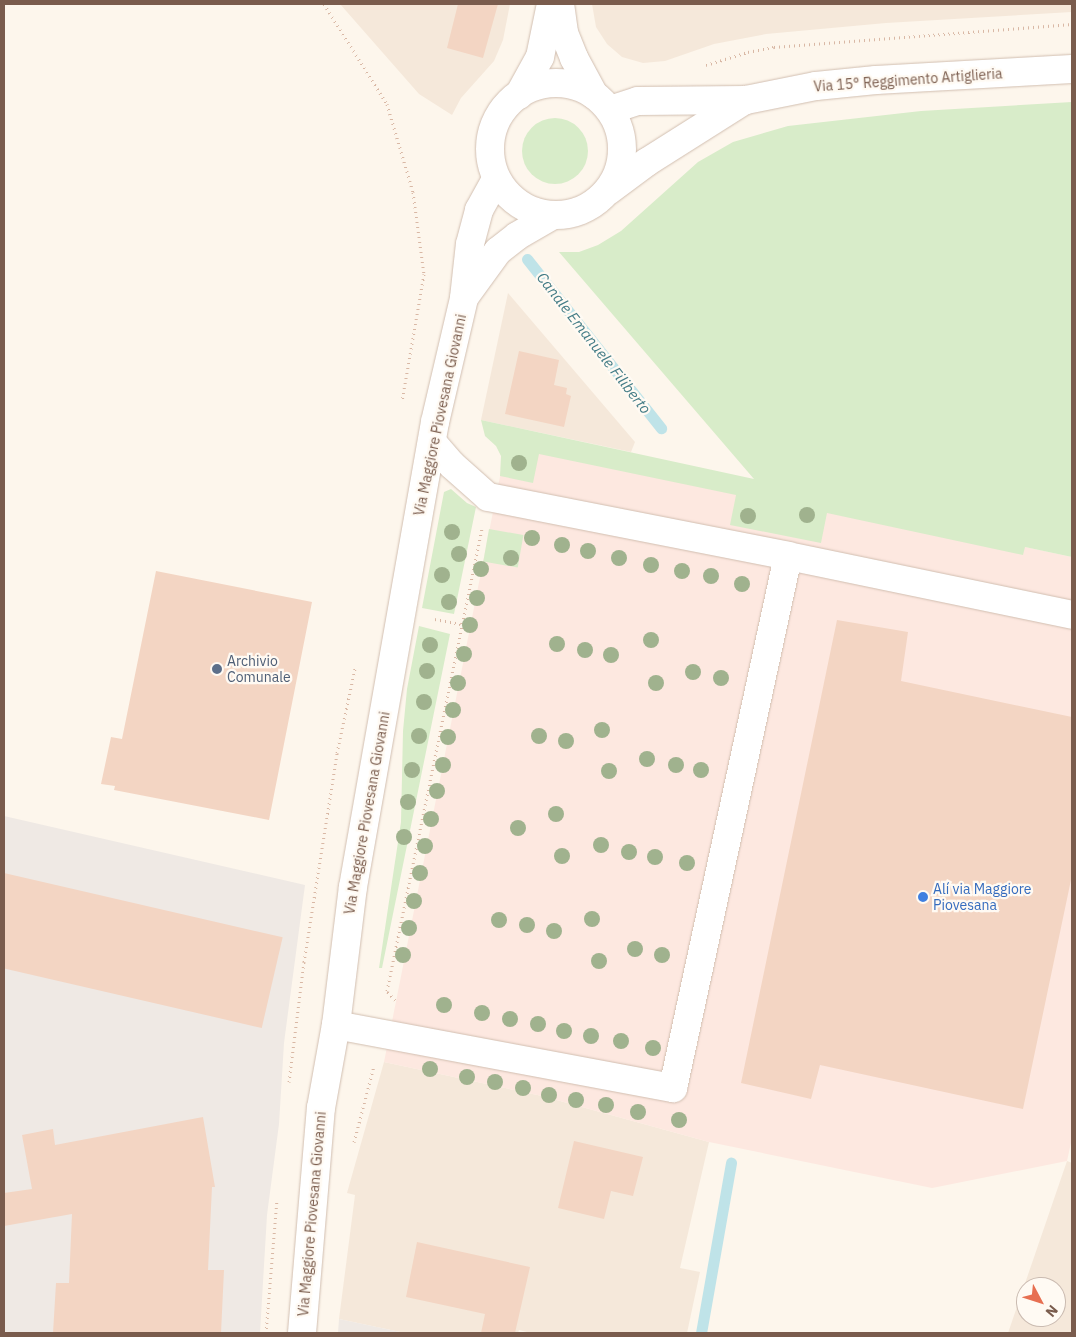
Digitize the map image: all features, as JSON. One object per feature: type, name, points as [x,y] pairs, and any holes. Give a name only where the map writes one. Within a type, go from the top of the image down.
[{"type":"street","points":[[519,95],[540,57],[551,4]]},
{"type":"street","points":[[560,4],[564,33],[574,58],[619,129],[622,152],[618,172],[607,192]]},
{"type":"street","name":"Via 15° Reggimento Artiglieria","points":[[746,100],[816,86],[876,80],[1072,69]]},
{"type":"street","points":[[560,83],[578,86],[602,102],[746,100],[647,162],[591,206],[572,214],[551,216],[533,212],[516,203],[504,191],[496,179],[489,156],[491,135],[499,116],[511,100],[526,90],[544,84],[560,83]]},
{"type":"street","name":"Via Maggiore Piovesana Giovanni","points":[[302,1333],[321,1108],[336,1025],[353,887],[432,442],[464,298],[470,244],[479,210],[496,179]]},
{"type":"street","name":"Via Maggiore Piovesana Giovanni","points":[[464,298],[498,251],[517,236],[551,216]]},
{"type":"street","points":[[432,442],[457,471],[488,497],[788,556],[1072,615]]},
{"type":"street","points":[[336,1025],[673,1088],[788,556]]},
{"type":"path","points":[[324,4],[387,104],[413,192],[424,274],[401,409]]},
{"type":"path","points":[[704,66],[748,52],[774,47],[1072,24]]},
{"type":"path","points":[[396,1002],[387,991],[461,624],[484,520]]},
{"type":"path","points":[[429,618],[461,624]]},
{"type":"path","points":[[266,1333],[278,1191]]},
{"type":"shaded area","points":[[340,4],[510,4],[503,40],[494,61],[461,98],[452,115],[419,94]]},
{"type":"shaded area","points":[[592,4],[1072,4],[1072,12],[886,23],[766,34],[714,44],[665,61],[643,63],[622,57],[607,44],[596,27]]},
{"type":"shaded area","points":[[508,293],[635,442],[631,452],[481,420]]},
{"type":"shaded area","points":[[510,426],[766,492],[1072,557],[1072,1138],[1067,1161],[932,1188],[709,1142],[542,1096],[384,1062]]},
{"type":"shaded area","points":[[4,816],[305,885],[284,1043],[279,1124],[267,1215],[260,1333],[4,1333]]},
{"type":"shaded area","points":[[384,1062],[542,1096],[709,1142],[680,1268],[700,1272],[687,1333],[531,1333],[519,1330],[518,1333],[405,1333],[339,1319],[355,1195],[347,1193]]},
{"type":"shaded area","points":[[1067,1161],[1072,1163],[1072,1333],[1008,1333],[1016,1310],[1016,1327],[1066,1327],[1066,1277],[1027,1277]]},
{"type":"shaded area","points":[[339,1319],[405,1333],[338,1333]]},
{"type":"green space","points":[[1072,102],[1072,557],[1025,547],[1023,555],[827,513],[821,543],[730,525],[736,495],[539,454],[533,483],[500,476],[501,456],[496,446],[485,436],[481,420],[754,479],[559,252],[579,252],[598,245],[621,231],[698,162],[733,142],[788,126],[921,111]]},
{"type":"green space","points":[[555,118],[568,121],[578,128],[585,138],[588,151],[585,164],[578,174],[568,181],[555,184],[542,181],[532,174],[525,164],[522,151],[525,138],[532,128],[542,121]]},
{"type":"green space","points":[[451,489],[467,503],[476,507],[454,614],[422,608],[444,492]]},
{"type":"green space","points":[[489,529],[523,535],[518,568],[483,561]]},
{"type":"green space","points":[[419,626],[450,634],[382,968],[379,968],[401,822],[403,731],[407,689]]},
{"type":"building","points":[[458,4],[498,4],[483,58],[447,48]]},
{"type":"building","points":[[519,351],[559,360],[554,385],[567,388],[566,394],[571,396],[564,427],[505,414]]},
{"type":"building","name":"Archivio Comunale","points":[[156,571],[312,602],[269,820],[114,790],[115,786],[101,784],[111,737],[122,739]]},
{"type":"building","name":"Alí via Maggiore Piovesana","points":[[837,620],[908,632],[901,681],[1072,717],[1072,875],[1023,1109],[820,1065],[811,1099],[741,1083]]},
{"type":"building","points":[[4,873],[283,937],[262,1028],[4,968]]},
{"type":"building","points":[[203,1117],[215,1187],[212,1187],[208,1270],[224,1270],[221,1333],[53,1333],[56,1283],[69,1283],[72,1214],[4,1226],[4,1193],[32,1189],[22,1135],[53,1129],[55,1145]]},
{"type":"building","points":[[574,1141],[643,1157],[633,1196],[611,1191],[604,1219],[558,1208]]},
{"type":"building","points":[[417,1242],[530,1267],[515,1333],[481,1333],[485,1314],[406,1297]]},
{"type":"waterway","name":"Canale Emanuele Filiberto","points":[[527,259],[661,428]]},
{"type":"waterway","name":"Canale Emanuele Filiberto","points":[[701,1333],[731,1163]]},
{"type":"place","name":"Archivio Comunale","points":[[217,669]]},
{"type":"place","name":"Alí via Maggiore Piovesana","points":[[923,897]]}]
